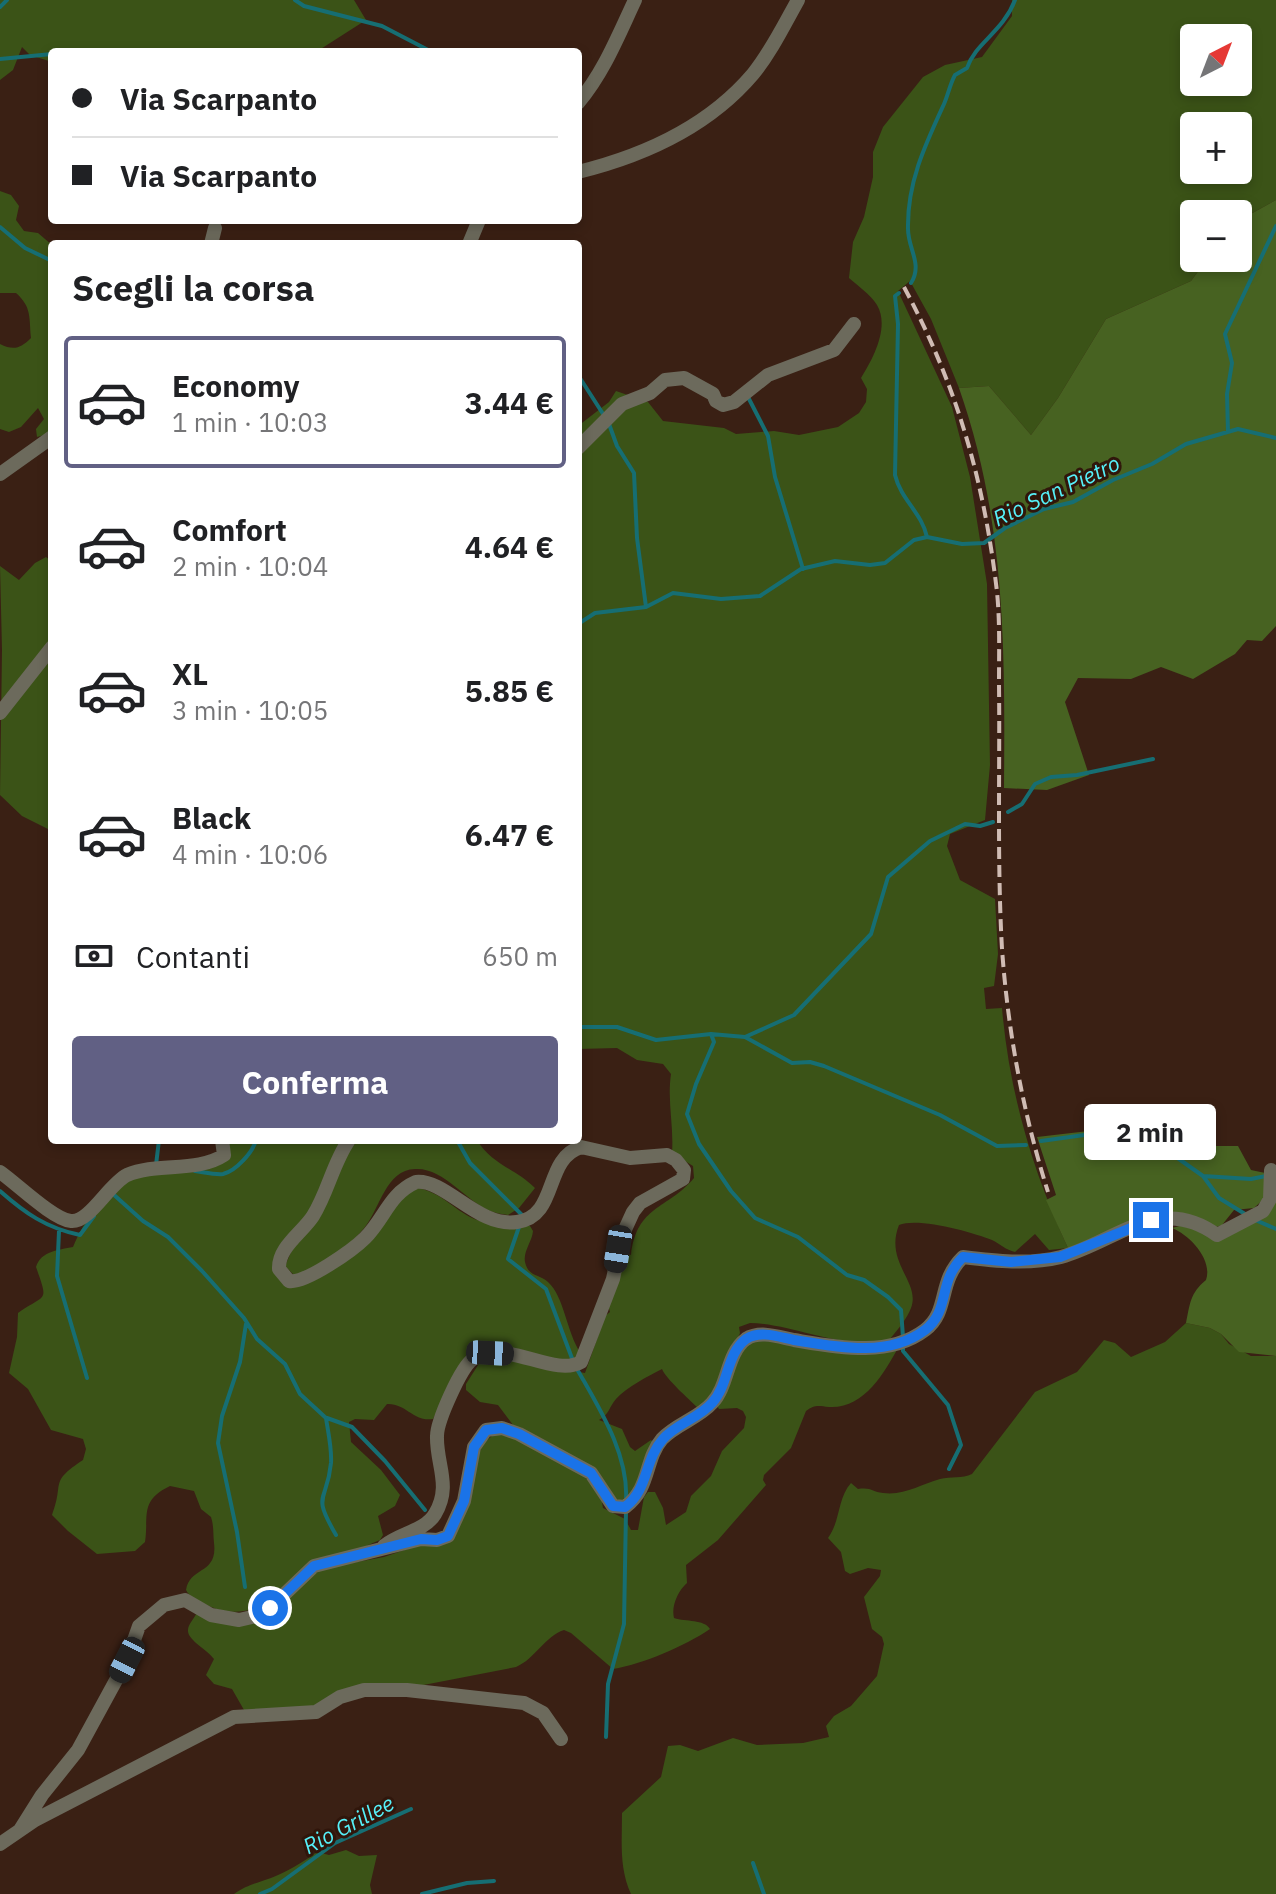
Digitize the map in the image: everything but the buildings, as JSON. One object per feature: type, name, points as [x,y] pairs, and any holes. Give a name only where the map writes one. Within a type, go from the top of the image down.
[{"type":"street","points":[[582,98],[609,58],[635,0]]},
{"type":"street","points":[[582,171],[652,147],[699,123],[755,72],[798,0]]},
{"type":"street","points":[[212,240],[215,228]]},
{"type":"street","points":[[582,444],[622,404],[644,397],[665,380],[684,378],[713,394],[716,401],[723,405],[734,402],[768,375],[834,350],[854,324]]},
{"type":"street","points":[[0,474],[48,440]]},
{"type":"street","points":[[0,713],[48,652]]},
{"type":"street","points":[[0,1172],[54,1213],[74,1222],[85,1216],[105,1193],[126,1176],[149,1168],[210,1162],[224,1155],[223,1144]]},
{"type":"street","points":[[346,1144],[314,1214],[282,1253],[279,1269],[289,1281],[300,1281],[355,1247],[374,1226],[393,1197],[416,1182],[433,1185],[485,1216],[517,1222],[542,1208],[560,1163],[575,1149],[588,1147],[630,1158],[660,1154],[676,1160],[684,1170],[683,1179],[640,1203],[627,1223],[618,1249],[613,1279],[581,1362],[568,1368],[490,1353],[470,1360],[463,1369],[438,1427],[436,1438],[444,1475],[439,1508],[426,1525],[403,1533],[378,1551]]},
{"type":"street","points":[[20,1830],[42,1795],[78,1750],[127,1660],[139,1626],[164,1605],[185,1600],[211,1615],[239,1620],[252,1617],[270,1608],[314,1566],[421,1539],[437,1540],[448,1536],[464,1501],[474,1447],[486,1430],[502,1428],[519,1434],[591,1473],[613,1506],[625,1507],[638,1498],[661,1441],[712,1403],[735,1349],[749,1337],[771,1335],[885,1348],[927,1329],[941,1310],[950,1269],[963,1257],[1011,1262],[1060,1257],[1115,1232],[1163,1219],[1195,1222],[1217,1235],[1263,1211],[1270,1199],[1271,1170]]},
{"type":"street","points":[[0,1844],[35,1820],[234,1717],[316,1712],[340,1697],[364,1690],[407,1690],[524,1703],[543,1713],[561,1739]]},
{"type":"green space","points":[[0,0],[354,0],[366,20],[322,48],[48,48],[48,61],[30,55],[22,47],[13,70],[0,80]]},
{"type":"green space","points":[[1012,0],[1276,0],[1276,200],[1252,213],[1252,200],[1180,200],[1180,272],[1198,272],[1191,281],[1106,319],[1058,398],[1031,435],[989,386],[959,388],[931,319],[910,281],[898,291],[952,407],[970,477],[987,584],[990,765],[985,820],[950,834],[947,846],[960,880],[995,899],[998,954],[994,986],[984,988],[986,1009],[1002,1008],[1010,1070],[1024,1131],[1068,1248],[1049,1250],[1035,1234],[1015,1252],[992,1240],[959,1230],[932,1224],[899,1225],[896,1250],[913,1299],[907,1316],[890,1339],[855,1342],[750,1323],[739,1327],[740,1333],[717,1391],[698,1408],[662,1369],[638,1382],[621,1394],[599,1420],[622,1429],[635,1451],[651,1440],[656,1445],[634,1499],[617,1501],[513,1425],[498,1405],[480,1402],[466,1390],[466,1384],[480,1362],[497,1358],[585,1373],[605,1316],[610,1312],[608,1305],[623,1252],[631,1255],[634,1239],[646,1217],[694,1178],[693,1166],[672,1153],[671,1074],[663,1064],[637,1060],[617,1048],[582,1049],[582,423],[609,402],[616,391],[648,402],[663,421],[724,428],[736,434],[774,431],[799,435],[838,427],[859,413],[866,402],[867,389],[861,378],[875,352],[882,323],[877,305],[849,278],[853,242],[864,217],[873,177],[873,152],[883,127],[923,77],[945,65],[982,57],[1012,16]]},
{"type":"green space","points":[[0,191],[11,195],[19,206],[16,220],[24,231],[38,233],[48,242],[48,434],[37,437],[36,429],[44,419],[38,408],[21,427],[9,432],[0,429],[0,344],[17,347],[31,338],[25,303],[16,293],[0,293]]},
{"type":"green space","points":[[1276,200],[1276,626],[1262,641],[1247,640],[1235,654],[1193,679],[1161,667],[1131,679],[1078,678],[1065,702],[1089,775],[1047,790],[1004,788],[1000,586],[986,487],[959,388],[989,386],[1031,435],[1058,398],[1106,319],[1191,281],[1198,272],[1252,272],[1252,213]]},
{"type":"green space","points":[[48,559],[48,829],[22,816],[0,795],[0,566],[19,580],[35,563]]},
{"type":"green space","points":[[1140,1125],[1172,1139],[1191,1152],[1213,1146],[1238,1146],[1251,1170],[1270,1174],[1268,1195],[1254,1208],[1234,1210],[1222,1225],[1216,1227],[1191,1216],[1068,1248],[1046,1200],[1056,1195],[1037,1137]]},
{"type":"green space","points":[[224,1144],[342,1144],[316,1202],[279,1251],[287,1286],[317,1278],[335,1265],[413,1187],[433,1193],[480,1221],[530,1226],[533,1231],[525,1262],[531,1273],[545,1279],[553,1288],[580,1352],[571,1364],[490,1349],[447,1392],[433,1419],[420,1418],[399,1406],[387,1404],[374,1420],[355,1419],[349,1422],[351,1442],[381,1470],[400,1495],[395,1506],[378,1516],[383,1535],[380,1540],[353,1554],[330,1561],[271,1601],[240,1612],[223,1611],[205,1604],[186,1590],[193,1577],[208,1566],[214,1553],[211,1517],[201,1509],[194,1491],[170,1486],[154,1497],[147,1510],[145,1542],[135,1551],[97,1554],[52,1515],[61,1479],[83,1460],[86,1449],[83,1439],[51,1430],[28,1389],[9,1373],[17,1337],[18,1313],[43,1293],[36,1267],[38,1262],[51,1252],[73,1247],[94,1209],[125,1179],[207,1166]]},
{"type":"green space","points":[[355,1144],[480,1144],[496,1161],[535,1188],[519,1208],[508,1215],[481,1206],[435,1173],[415,1169],[405,1171],[390,1183],[365,1227],[351,1242],[323,1263],[294,1275],[285,1266],[292,1250]]},
{"type":"green space","points":[[1276,1198],[1276,1356],[1239,1352],[1221,1334],[1210,1328],[1186,1323],[1194,1294],[1206,1280],[1206,1264],[1193,1242],[1172,1228],[1187,1224],[1210,1236]]},
{"type":"green space","points":[[1186,1323],[1210,1328],[1221,1334],[1229,1344],[1251,1356],[1276,1356],[1276,1894],[631,1894],[623,1865],[622,1813],[661,1777],[668,1746],[680,1745],[698,1751],[733,1738],[757,1745],[803,1743],[829,1737],[826,1726],[834,1716],[851,1706],[877,1676],[884,1644],[882,1637],[872,1629],[864,1597],[881,1570],[868,1568],[850,1574],[845,1571],[841,1552],[828,1538],[851,1483],[858,1489],[891,1493],[940,1479],[972,1474],[1035,1392],[1077,1372],[1104,1340],[1115,1343],[1131,1357],[1165,1342]]},
{"type":"green space","points":[[757,1338],[898,1348],[863,1396],[841,1406],[817,1406],[806,1411],[791,1448],[764,1475],[766,1485],[718,1540],[686,1565],[687,1583],[676,1599],[674,1618],[699,1622],[710,1629],[650,1659],[613,1669],[564,1630],[516,1667],[408,1688],[357,1690],[322,1706],[244,1710],[232,1689],[214,1684],[206,1675],[214,1659],[191,1637],[188,1630],[197,1612],[241,1624],[319,1569],[384,1557],[422,1544],[443,1544],[483,1443],[496,1433],[502,1432],[584,1473],[600,1491],[603,1508],[625,1519],[631,1530],[638,1530],[644,1497],[648,1492],[655,1492],[663,1508],[666,1525],[686,1512],[691,1496],[711,1476],[722,1451],[744,1428],[746,1417],[743,1411],[737,1408],[719,1409],[716,1404],[735,1358]]},
{"type":"green space","points":[[346,1850],[359,1856],[377,1855],[370,1885],[372,1894],[234,1894],[283,1873],[317,1852],[329,1855]]},
{"type":"waterway","points":[[0,7],[7,0]]},
{"type":"waterway","points":[[295,0],[304,6],[382,26],[424,48]]},
{"type":"waterway","points":[[911,283],[916,269],[908,212],[924,149],[955,75],[967,68],[976,51],[1004,21],[1015,0]]},
{"type":"waterway","points":[[0,59],[48,54]]},
{"type":"waterway","points":[[1228,432],[1227,394],[1232,363],[1225,334],[1276,226]]},
{"type":"waterway","points":[[0,227],[25,248],[48,259]]},
{"type":"waterway","points":[[899,293],[895,296],[898,324],[895,475],[927,537]]},
{"type":"waterway","points":[[582,381],[605,417]]},
{"type":"waterway","points":[[748,397],[768,436],[775,477],[803,569]]},
{"type":"waterway","points":[[609,424],[617,446],[634,473],[637,538],[646,607]]},
{"type":"waterway","name":"Rio San Pietro","points":[[582,621],[595,613],[646,607],[673,593],[721,599],[760,596],[801,569],[835,561],[870,565],[885,563],[914,540],[927,537],[962,544],[984,543],[1005,528],[1044,509],[1073,502],[1186,444],[1238,429],[1276,438]]},
{"type":"waterway","points":[[1008,812],[1022,804],[1035,784],[1051,777],[1077,775],[1153,759]]},
{"type":"waterway","points":[[745,1037],[794,1015],[871,934],[888,877],[930,841],[965,824],[980,826],[993,822]]},
{"type":"waterway","points":[[582,1027],[617,1027],[656,1040],[711,1034],[745,1037],[792,1063],[810,1062],[824,1066],[940,1115],[997,1146],[1026,1145]]},
{"type":"waterway","points":[[711,1034],[714,1042],[687,1114],[699,1144],[731,1191],[755,1218],[798,1237],[847,1275],[864,1280],[888,1297],[901,1310],[903,1337]]},
{"type":"waterway","points":[[1041,1141],[1106,1132],[1129,1136],[1169,1152],[1203,1176],[1251,1179],[1266,1176]]},
{"type":"waterway","points":[[156,1165],[159,1144]]},
{"type":"waterway","name":"Rio San Pietro","points":[[195,1171],[228,1172],[243,1160],[254,1144]]},
{"type":"waterway","points":[[459,1144],[470,1163],[522,1215]]},
{"type":"waterway","points":[[1203,1176],[1219,1198],[1245,1214]]},
{"type":"waterway","name":"Rio San Pietro","points":[[0,1191],[37,1219],[68,1232],[80,1235],[94,1216]]},
{"type":"waterway","points":[[113,1194],[143,1221],[168,1237],[202,1271],[244,1318],[257,1339],[285,1364],[300,1394],[326,1418],[331,1463],[322,1504],[336,1535]]},
{"type":"waterway","points":[[1253,1219],[1276,1229]]},
{"type":"waterway","points":[[520,1224],[508,1259],[546,1289],[573,1361]]},
{"type":"waterway","points":[[59,1231],[57,1276],[87,1378]]},
{"type":"waterway","points":[[245,1587],[218,1443],[222,1416],[240,1362],[246,1324]]},
{"type":"waterway","points":[[903,1345],[903,1351],[948,1405],[961,1445],[949,1469]]},
{"type":"waterway","points":[[577,1369],[618,1449],[626,1483],[626,1501]]},
{"type":"waterway","points":[[327,1418],[352,1427],[425,1510]]},
{"type":"waterway","points":[[606,1737],[608,1684],[624,1624],[626,1510]]},
{"type":"waterway","name":"Rio Grillee","points":[[260,1894],[272,1889],[335,1843],[411,1809]]},
{"type":"waterway","points":[[753,1863],[764,1894]]},
{"type":"waterway","points":[[422,1894],[467,1883],[494,1881]]},
{"type":"railway","points":[[904,287],[939,361],[966,435],[991,551],[999,626],[1002,949],[1024,1102],[1048,1192]]},
{"type":"route","points":[[270,1608],[314,1566],[341,1562],[358,1553],[448,1536],[464,1501],[474,1447],[486,1430],[502,1428],[519,1434],[591,1473],[613,1506],[625,1507],[638,1498],[661,1441],[712,1403],[735,1349],[749,1337],[771,1335],[885,1348],[927,1329],[941,1310],[950,1269],[963,1257],[1011,1262],[1060,1257],[1115,1232],[1151,1220]]}]
